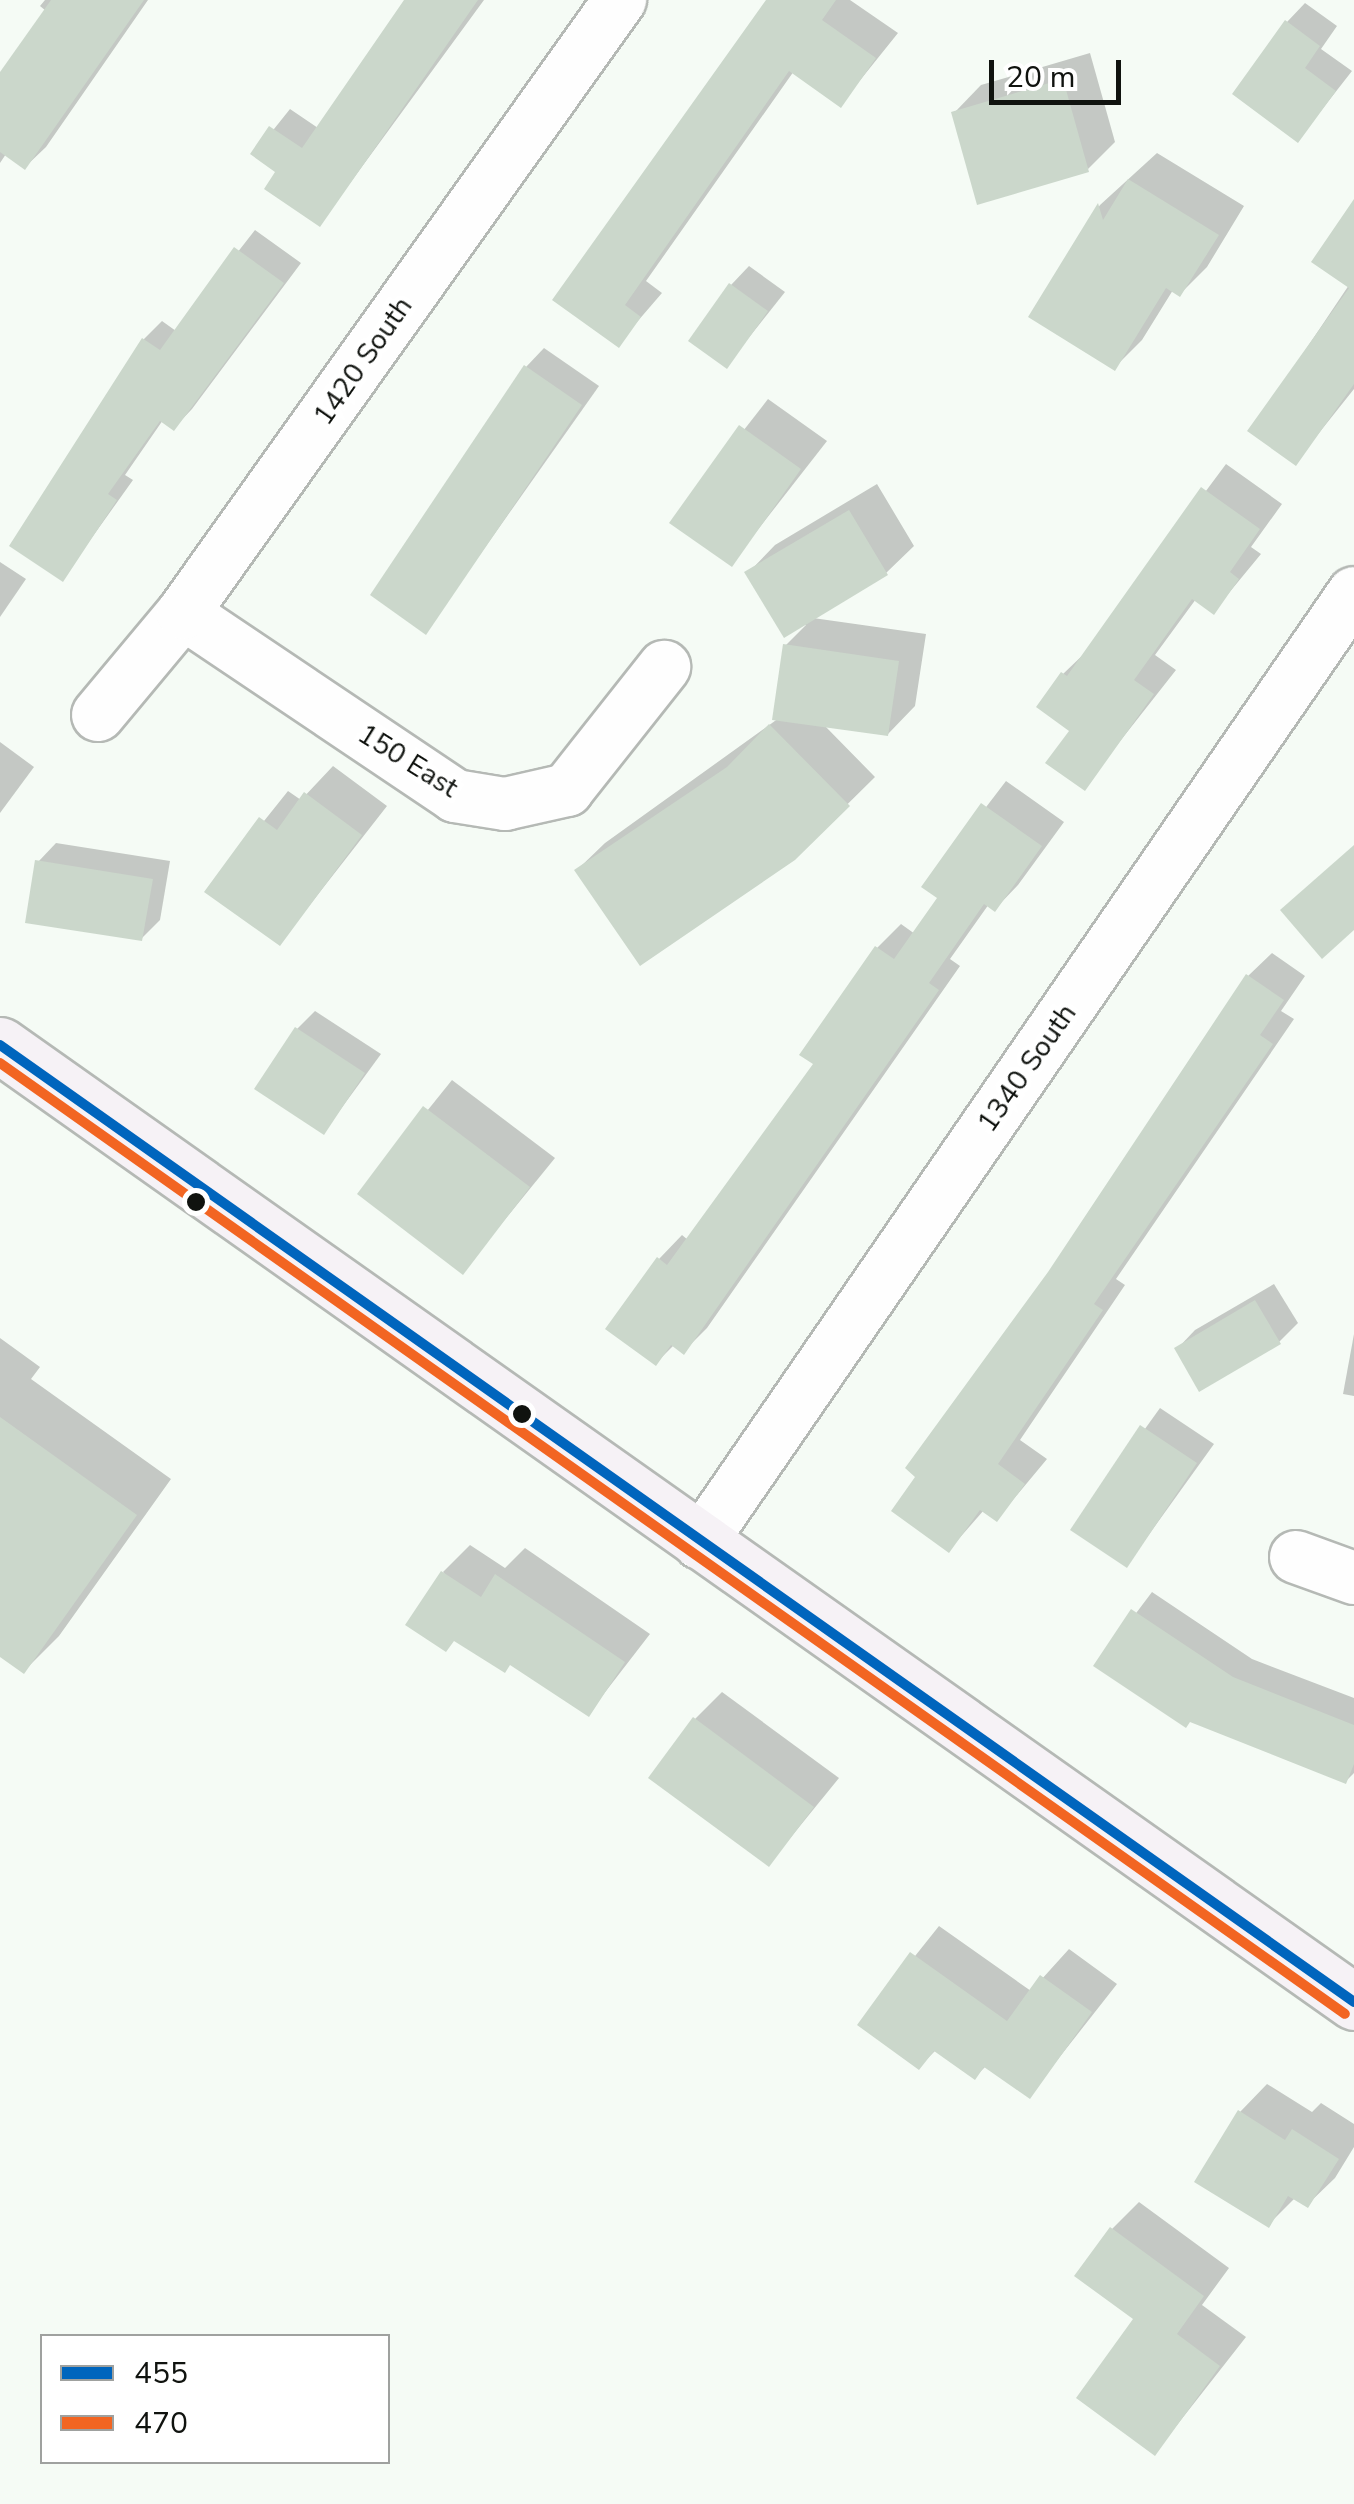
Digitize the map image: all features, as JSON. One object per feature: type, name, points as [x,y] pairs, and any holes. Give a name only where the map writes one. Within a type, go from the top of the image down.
[{"type":"main road","points":[[0,1045],[1354,2002]]},
{"type":"street","name":"1420 South","points":[[98,714],[183,613],[620,0]]},
{"type":"street","name":"150 East","points":[[183,613],[455,796],[505,804],[567,790],[664,667]]},
{"type":"street","name":"1340 South","points":[[700,1543],[1347,622]]},
{"type":"street","points":[[1296,1557],[1354,1578]]},
{"type":"building","points":[[51,0],[144,0],[25,170],[0,152],[0,72]]},
{"type":"building","points":[[404,0],[478,0],[320,227],[264,189],[275,172],[250,154],[269,126],[302,148]]},
{"type":"building","points":[[766,0],[836,0],[822,20],[876,58],[841,108],[789,71],[625,305],[641,317],[619,348],[552,300]]},
{"type":"building","points":[[1285,20],[1320,46],[1305,68],[1336,91],[1298,143],[1232,94]]},
{"type":"building","points":[[1063,79],[1089,172],[977,205],[951,112]]},
{"type":"building","points":[[1128,179],[1219,235],[1180,297],[1166,288],[1115,371],[1028,317],[1098,203],[1103,220]]},
{"type":"building","points":[[1354,199],[1354,384],[1296,466],[1247,431],[1349,288],[1311,262]]},
{"type":"building","points":[[234,247],[284,283],[174,431],[160,421],[108,494],[117,500],[63,582],[9,546],[142,338],[160,350]]},
{"type":"building","points":[[729,283],[768,311],[727,369],[688,341]]},
{"type":"building","points":[[524,365],[582,405],[426,635],[370,595]]},
{"type":"building","points":[[739,425],[801,469],[732,567],[669,523]]},
{"type":"building","points":[[1201,487],[1260,529],[1230,572],[1239,579],[1214,615],[1192,599],[1134,680],[1154,694],[1085,791],[1045,763],[1069,731],[1036,707],[1061,672],[1067,676]]},
{"type":"building","points":[[849,510],[888,575],[784,638],[744,572]]},
{"type":"building","points":[[783,644],[899,661],[888,736],[772,720]]},
{"type":"building","points":[[769,724],[850,806],[795,860],[640,966],[574,870],[727,767]]},
{"type":"building","points":[[304,792],[362,835],[280,946],[204,892],[259,817],[277,830]]},
{"type":"building","points":[[981,803],[1042,846],[995,912],[984,904],[929,983],[939,990],[684,1355],[671,1345],[656,1366],[605,1329],[657,1257],[667,1265],[813,1064],[799,1055],[875,946],[894,959],[937,898],[921,887]]},
{"type":"building","points":[[1354,845],[1354,930],[1322,959],[1280,910]]},
{"type":"building","points":[[35,860],[153,879],[142,941],[25,923]]},
{"type":"building","points":[[1246,974],[1284,1000],[1260,1035],[1273,1044],[1094,1304],[1103,1310],[998,1464],[1025,1484],[997,1522],[980,1510],[949,1553],[891,1511],[915,1477],[905,1468],[1048,1272]]},
{"type":"building","points":[[295,1027],[365,1073],[324,1135],[254,1089]]},
{"type":"building","points":[[423,1106],[530,1187],[463,1275],[357,1194]]},
{"type":"building","points":[[1255,1300],[1281,1344],[1199,1392],[1174,1348]]},
{"type":"building","points":[[0,1417],[137,1515],[24,1674],[0,1657]]},
{"type":"building","points":[[1140,1425],[1197,1463],[1127,1568],[1070,1530]]},
{"type":"building","points":[[441,1571],[481,1597],[495,1574],[625,1662],[589,1717],[510,1665],[505,1673],[454,1641],[446,1652],[405,1625]]},
{"type":"building","points":[[1131,1609],[1233,1677],[1354,1725],[1354,1764],[1346,1784],[1190,1722],[1186,1728],[1093,1666]]},
{"type":"building","points":[[693,1717],[814,1807],[769,1867],[648,1778]]},
{"type":"building","points":[[910,1952],[1007,2021],[1040,1975],[1092,2012],[1030,2099],[984,2067],[975,2080],[934,2051],[919,2070],[857,2025]]},
{"type":"building","points":[[1238,2110],[1285,2140],[1292,2129],[1339,2159],[1308,2208],[1288,2196],[1269,2228],[1194,2182]]},
{"type":"building","points":[[1110,2227],[1204,2296],[1177,2334],[1220,2366],[1155,2456],[1076,2398],[1133,2319],[1074,2276]]},
{"type":"transit line","name":"455","points":[[0,1045],[1354,2002]]},
{"type":"transit line","name":"470","points":[[0,1063],[1345,2014]]}]
